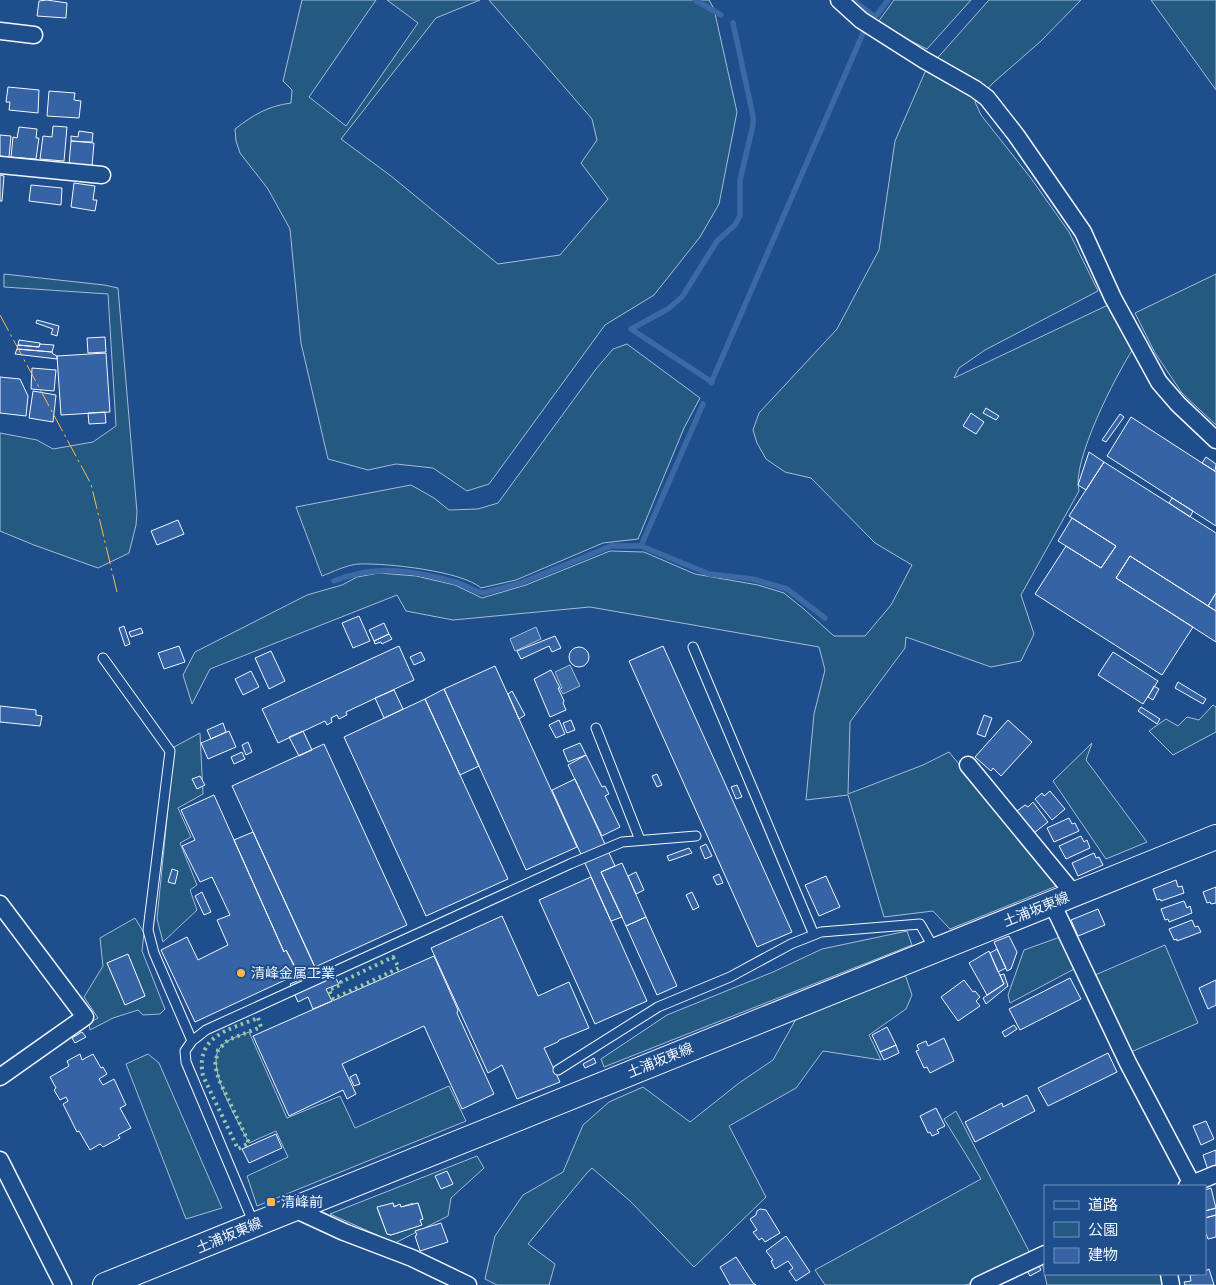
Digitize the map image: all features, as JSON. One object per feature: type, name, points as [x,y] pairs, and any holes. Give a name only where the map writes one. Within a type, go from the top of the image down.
[{"type":"main road","name":"土浦坂東線","points":[[105,1285],[1216,837]]},
{"type":"street","points":[[839,0],[861,20],[987,98],[1016,135],[1083,232],[1113,298],[1159,382],[1178,404],[1216,440]]},
{"type":"street","points":[[0,31],[34,35]]},
{"type":"street","points":[[0,165],[102,175]]},
{"type":"street","points":[[968,765],[1074,894]]},
{"type":"street","points":[[1052,903],[1128,1063],[1190,1185],[1216,1174]]},
{"type":"street","points":[[0,904],[85,1017],[0,1077]]},
{"type":"street","points":[[0,1160],[63,1285]]},
{"type":"street","points":[[292,1208],[344,1232],[412,1258],[468,1285]]},
{"type":"street","points":[[979,1285],[996,1282],[1044,1255]]},
{"type":"lane","points":[[693,647],[814,935]]},
{"type":"lane","points":[[103,658],[170,751],[148,930],[154,953],[192,1041]]},
{"type":"lane","points":[[596,728],[640,840]]},
{"type":"lane","points":[[254,1224],[186,1062],[185,1051],[192,1041],[206,1030],[622,842],[696,836]]},
{"type":"lane","points":[[558,1070],[658,1007],[730,977],[791,944],[821,932],[920,924],[935,950]]},
{"type":"green space","points":[[302,0],[376,0],[309,97],[346,126],[418,23],[387,0],[480,0],[436,18],[341,139],[391,176],[498,264],[560,255],[608,199],[581,163],[597,140],[592,119],[489,0],[709,0],[714,9],[737,112],[719,204],[700,237],[654,295],[605,325],[489,484],[467,491],[433,468],[396,464],[368,470],[328,459],[301,343],[290,229],[268,189],[240,153],[235,129],[261,112],[275,106],[291,103],[292,90],[283,81]]},
{"type":"green space","points":[[894,0],[971,0],[927,49],[878,22]]},
{"type":"green space","points":[[989,0],[1081,0],[1041,41],[993,83],[975,102],[981,115],[1030,177],[1069,232],[1098,291],[985,350],[959,368],[954,378],[1108,305],[1133,349],[1106,398],[1088,440],[1078,478],[1079,491],[1021,595],[1034,634],[1021,661],[991,667],[906,637],[905,648],[850,722],[848,794],[923,765],[949,752],[1059,885],[950,929],[933,911],[884,917],[848,795],[806,800],[814,714],[825,670],[819,647],[590,607],[453,620],[406,611],[397,595],[210,669],[192,704],[183,675],[195,652],[307,595],[342,585],[357,577],[379,573],[416,576],[455,585],[482,598],[526,585],[610,551],[644,552],[695,574],[758,585],[784,593],[834,636],[865,636],[891,605],[912,565],[875,543],[811,478],[785,472],[766,459],[757,443],[753,430],[759,413],[837,329],[879,250],[895,141],[925,72]]},
{"type":"green space","points":[[1151,0],[1216,0],[1216,90]]},
{"type":"green space","points":[[4,274],[118,288],[137,512],[136,525],[129,553],[98,568],[0,531],[0,433],[37,440],[53,449],[93,442],[116,426],[108,294],[4,287]]},
{"type":"green space","points":[[1216,274],[1216,425],[1182,393],[1155,353],[1135,313]]},
{"type":"green space","points":[[627,344],[700,398],[684,428],[638,539],[603,543],[516,580],[481,588],[458,577],[423,569],[387,565],[355,564],[322,576],[296,507],[411,485],[434,498],[449,510],[478,509],[498,503],[596,369],[613,349]]},
{"type":"green space","points":[[1213,705],[1216,707],[1216,732],[1173,755],[1149,731],[1166,719],[1178,726],[1187,717],[1199,720]]},
{"type":"green space","points":[[200,733],[203,794],[178,808],[191,837],[180,843],[197,885],[190,890],[197,910],[163,942],[157,919],[174,747]]},
{"type":"green space","points":[[1092,743],[1086,760],[1147,842],[1106,859],[1053,781]]},
{"type":"green space","points":[[135,918],[144,933],[142,951],[165,1009],[160,1014],[143,1015],[138,1010],[113,1018],[90,1030],[89,1023],[98,1018],[84,997],[103,966],[100,938]],"holes":[[[128,955],[145,996],[125,1004],[107,963]]]},
{"type":"green space","points":[[907,931],[912,945],[604,1067],[601,1059],[667,1015],[773,972],[822,949]]},
{"type":"green space","points":[[1060,937],[1076,968],[1010,1003],[1008,995],[1024,950]]},
{"type":"green space","points":[[1165,945],[1198,1023],[1131,1052],[1095,975]]},
{"type":"green space","points":[[898,973],[906,977],[912,995],[906,1009],[869,1035],[881,1060],[823,1051],[796,1088],[729,1126],[766,1197],[694,1267],[630,1201],[592,1168],[528,1244],[555,1264],[549,1285],[497,1285],[485,1279],[495,1236],[523,1195],[563,1172],[583,1125],[609,1102],[643,1087],[690,1122],[739,1083],[773,1060],[796,1019]]},
{"type":"green space","points":[[249,1032],[287,1118],[340,1096],[355,1128],[449,1086],[466,1121],[257,1206],[247,1176],[288,1157],[276,1131],[249,1143],[225,1096],[220,1082],[216,1058],[219,1049],[225,1043]]},
{"type":"green space","points":[[148,1054],[159,1063],[222,1208],[186,1219],[126,1064]]},
{"type":"green space","points":[[956,1111],[1030,1253],[970,1284],[964,1285],[825,1285],[815,1270],[981,1179],[944,1119]]},
{"type":"green space","points":[[477,1156],[484,1168],[451,1198],[448,1216],[395,1243],[330,1214]],"holes":[[[393,1203],[394,1206],[400,1205],[401,1207],[418,1203],[423,1219],[420,1220],[421,1225],[391,1235],[387,1234],[377,1208]]]},
{"type":"green space","points":[[1045,1275],[1161,1275],[1163,1285],[1047,1285]]},
{"type":"shaded area","points":[[536,627],[541,639],[515,651],[510,639]]},
{"type":"shaded area","points":[[570,665],[580,686],[563,694],[555,672]]},
{"type":"building","points":[[47,0],[67,3],[66,18],[37,16],[39,1]]},
{"type":"building","points":[[8,87],[39,90],[38,113],[9,110],[10,102],[6,102]]},
{"type":"building","points":[[49,91],[75,93],[74,100],[81,101],[79,118],[47,116]]},
{"type":"building","points":[[53,126],[67,127],[64,161],[40,159],[43,136],[52,137]]},
{"type":"building","points":[[19,127],[37,129],[36,138],[39,138],[36,159],[11,157],[13,137],[17,138]]},
{"type":"building","points":[[79,131],[93,133],[92,142],[71,141],[71,136],[78,137]]},
{"type":"building","points":[[0,135],[11,136],[9,157],[0,156]]},
{"type":"building","points":[[71,141],[94,143],[92,166],[69,164]]},
{"type":"building","points":[[0,175],[4,176],[2,201],[0,201]]},
{"type":"building","points":[[74,183],[95,186],[93,200],[97,200],[95,211],[71,207]]},
{"type":"building","points":[[31,185],[62,188],[61,205],[29,201]]},
{"type":"building","points":[[37,320],[59,326],[57,336],[51,334],[53,329],[36,323]]},
{"type":"building","points":[[105,337],[106,352],[88,353],[87,338]]},
{"type":"building","points":[[19,340],[40,344],[39,347],[18,345]]},
{"type":"building","points":[[40,344],[54,345],[52,352],[17,349],[18,345],[39,347]]},
{"type":"building","points":[[17,349],[52,352],[57,356],[57,359],[15,354]]},
{"type":"building","points":[[106,353],[110,412],[61,415],[57,356]]},
{"type":"building","points":[[32,368],[56,370],[54,391],[31,389]]},
{"type":"building","points":[[0,377],[20,379],[28,396],[26,416],[0,413]]},
{"type":"building","points":[[33,391],[56,395],[53,422],[29,418]]},
{"type":"building","points":[[986,408],[999,416],[996,420],[983,413]]},
{"type":"building","points":[[105,412],[106,423],[89,424],[88,413]]},
{"type":"building","points":[[971,413],[984,422],[976,434],[963,426]]},
{"type":"building","points":[[1120,414],[1124,417],[1106,442],[1102,440]]},
{"type":"building","points":[[1131,417],[1216,472],[1216,526],[1107,456]]},
{"type":"building","points":[[1089,452],[1104,462],[1086,490],[1078,485]]},
{"type":"building","points":[[1206,457],[1216,464],[1215,471],[1202,463]]},
{"type":"building","points":[[1104,462],[1216,533],[1216,593],[1208,606],[1130,556],[1116,578],[1193,627],[1162,675],[1035,594],[1066,546],[1101,568],[1116,546],[1069,516]]},
{"type":"building","points":[[1172,498],[1193,511],[1190,517],[1169,503]]},
{"type":"building","points":[[1072,518],[1116,546],[1101,568],[1058,541]]},
{"type":"building","points":[[178,520],[184,534],[157,545],[151,531]]},
{"type":"building","points":[[1130,556],[1216,611],[1216,642],[1116,578]]},
{"type":"building","points":[[1216,593],[1216,611],[1208,606]]},
{"type":"building","points":[[359,616],[370,641],[353,648],[342,623]]},
{"type":"building","points":[[384,623],[389,634],[374,641],[369,630]]},
{"type":"building","points":[[124,626],[130,644],[125,646],[119,628]]},
{"type":"building","points":[[141,628],[143,633],[131,637],[129,632]]},
{"type":"building","points":[[389,634],[392,639],[382,644],[381,642],[375,644],[374,641]]},
{"type":"building","points":[[555,636],[561,648],[552,652],[549,646],[521,659],[517,651]]},
{"type":"building","points":[[179,646],[185,662],[164,669],[158,653]]},
{"type":"building","points":[[399,646],[414,680],[346,712],[347,715],[339,719],[337,715],[331,718],[332,722],[327,725],[325,721],[278,743],[262,709]]},
{"type":"building","points":[[663,646],[792,932],[757,947],[629,661]]},
{"type":"building","points":[[579,647],[586,650],[589,657],[586,664],[579,667],[572,664],[569,657],[572,650]]},
{"type":"building","points":[[271,651],[285,681],[269,689],[255,658]]},
{"type":"building","points":[[421,652],[425,660],[414,665],[410,657]]},
{"type":"building","points":[[1113,652],[1158,681],[1143,704],[1098,675]]},
{"type":"building","points":[[495,666],[577,847],[526,870],[444,689]]},
{"type":"building","points":[[551,670],[560,688],[558,688],[566,710],[550,717],[534,679]]},
{"type":"building","points":[[251,671],[259,687],[243,695],[235,679]]},
{"type":"building","points":[[1178,682],[1206,699],[1203,704],[1175,688]]},
{"type":"building","points":[[1154,686],[1159,689],[1153,700],[1148,697]]},
{"type":"building","points":[[444,689],[479,766],[460,775],[425,699]]},
{"type":"building","points":[[394,690],[403,709],[384,718],[375,698]]},
{"type":"building","points":[[512,691],[525,715],[519,719],[508,694]]},
{"type":"building","points":[[425,699],[508,879],[426,916],[344,737]]},
{"type":"building","points":[[0,706],[36,710],[36,715],[42,716],[40,726],[0,722]]},
{"type":"building","points":[[1141,707],[1160,719],[1157,724],[1138,711]]},
{"type":"building","points":[[984,715],[992,718],[985,737],[977,734]]},
{"type":"building","points":[[559,720],[565,734],[556,738],[549,725]]},
{"type":"building","points":[[571,720],[575,730],[567,733],[563,723]]},
{"type":"building","points":[[1008,720],[1032,742],[1001,776],[993,768],[991,771],[975,757]]},
{"type":"building","points":[[223,723],[226,732],[211,739],[207,730]]},
{"type":"building","points":[[229,731],[236,747],[208,759],[201,743]]},
{"type":"building","points":[[303,731],[312,750],[299,756],[289,737]]},
{"type":"building","points":[[248,742],[252,752],[246,755],[242,745]]},
{"type":"building","points":[[580,743],[586,755],[568,762],[563,750]]},
{"type":"building","points":[[324,744],[407,925],[315,967],[232,786]]},
{"type":"building","points":[[242,752],[245,759],[234,764],[231,757]]},
{"type":"building","points":[[586,755],[602,787],[605,786],[609,794],[605,796],[620,827],[602,836],[568,765]]},
{"type":"building","points":[[657,774],[662,785],[657,787],[652,776]]},
{"type":"building","points":[[200,776],[205,785],[197,789],[192,779]]},
{"type":"building","points":[[575,779],[615,866],[601,872],[622,917],[611,921],[552,790]]},
{"type":"building","points":[[737,785],[742,797],[736,799],[731,787]]},
{"type":"building","points":[[1050,791],[1065,809],[1052,820],[1035,799],[1042,793],[1044,796]]},
{"type":"building","points":[[214,795],[284,952],[286,950],[298,974],[195,1022],[161,950],[187,937],[198,960],[228,945],[217,920],[230,915],[212,877],[200,882],[182,846],[195,840],[181,810]]},
{"type":"building","points":[[1033,802],[1048,822],[1034,833],[1017,811],[1025,805],[1028,807]]},
{"type":"building","points":[[1069,818],[1072,824],[1075,823],[1079,831],[1054,842],[1047,828]]},
{"type":"building","points":[[253,832],[317,972],[329,967],[339,984],[326,989],[332,1001],[313,1009],[308,997],[298,1002],[290,984],[302,979],[286,950],[284,952],[234,840]]},
{"type":"building","points":[[1081,836],[1084,842],[1087,840],[1090,848],[1066,859],[1059,846]]},
{"type":"building","points":[[706,844],[712,856],[705,859],[700,847]]},
{"type":"building","points":[[689,848],[692,853],[669,861],[667,856]]},
{"type":"building","points":[[1094,853],[1096,858],[1099,857],[1103,865],[1078,876],[1072,863]]},
{"type":"building","points":[[622,863],[646,917],[626,926],[601,872]]},
{"type":"building","points":[[172,869],[178,871],[175,884],[168,882]]},
{"type":"building","points":[[636,872],[644,890],[636,894],[628,876]]},
{"type":"building","points":[[719,874],[723,883],[717,885],[713,877]]},
{"type":"building","points":[[826,876],[840,907],[819,916],[805,885]]},
{"type":"building","points":[[591,877],[647,1001],[595,1024],[539,900]]},
{"type":"building","points":[[1176,880],[1178,887],[1182,886],[1184,893],[1161,901],[1160,899],[1157,900],[1153,889]]},
{"type":"building","points":[[1216,887],[1216,903],[1207,903],[1203,892]]},
{"type":"building","points":[[202,892],[211,912],[204,915],[195,896]]},
{"type":"building","points":[[692,892],[699,907],[693,910],[686,895]]},
{"type":"building","points":[[1184,901],[1187,908],[1190,906],[1192,913],[1169,922],[1168,919],[1165,920],[1161,909]]},
{"type":"building","points":[[1098,909],[1105,925],[1078,936],[1071,920]]},
{"type":"building","points":[[502,916],[538,996],[569,982],[589,1028],[544,1048],[560,1082],[517,1099],[502,1065],[488,1073],[431,948]]},
{"type":"building","points":[[646,917],[677,986],[657,995],[626,926]]},
{"type":"building","points":[[1192,920],[1195,927],[1198,926],[1201,932],[1177,941],[1177,939],[1174,940],[1169,929]]},
{"type":"building","points":[[1009,936],[1017,952],[1011,969],[1007,971],[994,942]]},
{"type":"building","points":[[997,949],[1006,968],[998,972],[990,953]]},
{"type":"building","points":[[989,951],[1004,984],[987,995],[969,963]]},
{"type":"building","points":[[128,954],[145,996],[125,1005],[107,963]]},
{"type":"building","points":[[434,956],[458,1010],[457,1013],[494,1094],[462,1109],[424,1026],[342,1064],[356,1094],[347,1099],[343,1090],[289,1116],[253,1036]]},
{"type":"building","points":[[1004,974],[1008,986],[986,1004],[983,998],[1004,984],[1000,975]]},
{"type":"building","points":[[1070,978],[1081,999],[1020,1030],[1009,1009]]},
{"type":"building","points":[[964,980],[973,992],[975,991],[980,997],[976,1001],[980,1006],[958,1021],[941,997]]},
{"type":"building","points":[[1216,980],[1216,1005],[1208,1009],[1199,988]]},
{"type":"building","points":[[1014,1025],[1017,1029],[1005,1037],[1002,1032]]},
{"type":"building","points":[[887,1027],[896,1045],[880,1052],[872,1035]]},
{"type":"building","points":[[82,1032],[86,1037],[75,1043],[72,1038]]},
{"type":"building","points":[[944,1038],[954,1061],[930,1073],[927,1067],[924,1068],[916,1051],[919,1050],[917,1045],[926,1041],[928,1046]]},
{"type":"building","points":[[896,1045],[899,1053],[884,1060],[880,1052]]},
{"type":"building","points":[[1108,1053],[1117,1072],[1048,1106],[1038,1088]]},
{"type":"building","points":[[80,1054],[82,1060],[93,1054],[101,1068],[103,1067],[107,1074],[99,1079],[103,1085],[114,1079],[126,1105],[120,1108],[131,1128],[118,1135],[120,1138],[103,1147],[100,1144],[90,1150],[79,1131],[77,1132],[63,1104],[68,1101],[66,1097],[60,1100],[54,1090],[56,1088],[50,1077],[69,1066],[67,1061]]},
{"type":"building","points":[[594,1058],[596,1063],[585,1068],[583,1064]]},
{"type":"building","points":[[356,1074],[360,1084],[354,1086],[350,1077]]},
{"type":"building","points":[[1027,1095],[1035,1111],[975,1142],[965,1122],[1002,1103],[1003,1107]]},
{"type":"building","points":[[936,1108],[945,1126],[937,1130],[939,1133],[932,1136],[930,1132],[928,1133],[920,1116]]},
{"type":"building","points":[[1206,1121],[1214,1139],[1201,1145],[1193,1126]]},
{"type":"building","points":[[276,1134],[282,1148],[249,1163],[242,1149]]},
{"type":"building","points":[[1216,1150],[1216,1167],[1208,1170],[1203,1155]]},
{"type":"building","points":[[447,1171],[453,1184],[441,1189],[435,1176]]},
{"type":"building","points":[[1211,1188],[1216,1208],[1206,1211],[1206,1190]]},
{"type":"building","points":[[393,1203],[394,1207],[400,1204],[401,1207],[418,1203],[423,1219],[420,1220],[422,1225],[391,1235],[387,1234],[377,1207]]},
{"type":"building","points":[[1216,1208],[1216,1215],[1206,1218],[1206,1211]]},
{"type":"building","points":[[760,1209],[766,1210],[780,1233],[765,1242],[762,1238],[759,1240],[753,1232],[757,1230],[750,1219]]},
{"type":"building","points":[[1216,1215],[1216,1237],[1208,1239],[1206,1218]]},
{"type":"building","points":[[441,1223],[448,1242],[420,1251],[415,1231]]},
{"type":"building","points":[[786,1236],[810,1272],[796,1281],[789,1271],[793,1268],[788,1261],[775,1269],[771,1261],[773,1260],[766,1251]]},
{"type":"building","points":[[736,1257],[756,1285],[730,1285],[720,1267]]},
{"type":"building","points":[[1037,1262],[1041,1270],[1030,1276],[1026,1269]]},
{"type":"building","points":[[1209,1269],[1214,1285],[1185,1285],[1184,1282],[1191,1281],[1190,1275],[1206,1275],[1206,1270]]},
{"type":"waterway","points":[[695,0],[721,15]]},
{"type":"waterway","points":[[853,0],[875,17]]},
{"type":"waterway","points":[[877,15],[888,0]]},
{"type":"waterway","points":[[712,382],[631,329],[668,309],[682,297],[717,241],[735,225],[740,216],[740,180],[753,125],[753,116],[733,23]]},
{"type":"waterway","points":[[711,383],[864,31]]},
{"type":"waterway","points":[[641,546],[703,404]]},
{"type":"waterway","points":[[334,581],[364,572],[409,572],[459,583],[477,592],[484,593],[521,583],[611,546],[641,546],[709,574],[752,579],[787,589],[825,618]]},
{"type":"hedge","points":[[393,957],[399,968],[333,999],[329,990],[342,984],[341,982],[393,957]]},
{"type":"hedge","points":[[258,1018],[261,1027],[228,1040],[218,1050],[215,1065],[219,1080],[249,1143],[238,1149],[203,1076],[202,1063],[204,1052],[216,1036],[258,1018]]},
{"type":"power","points":[[0,315],[91,484],[117,592]]},
{"type":"place","name":"清峰金属工業","points":[[241,973]]},
{"type":"place","name":"清峰前","points":[[271,1202]]}]
